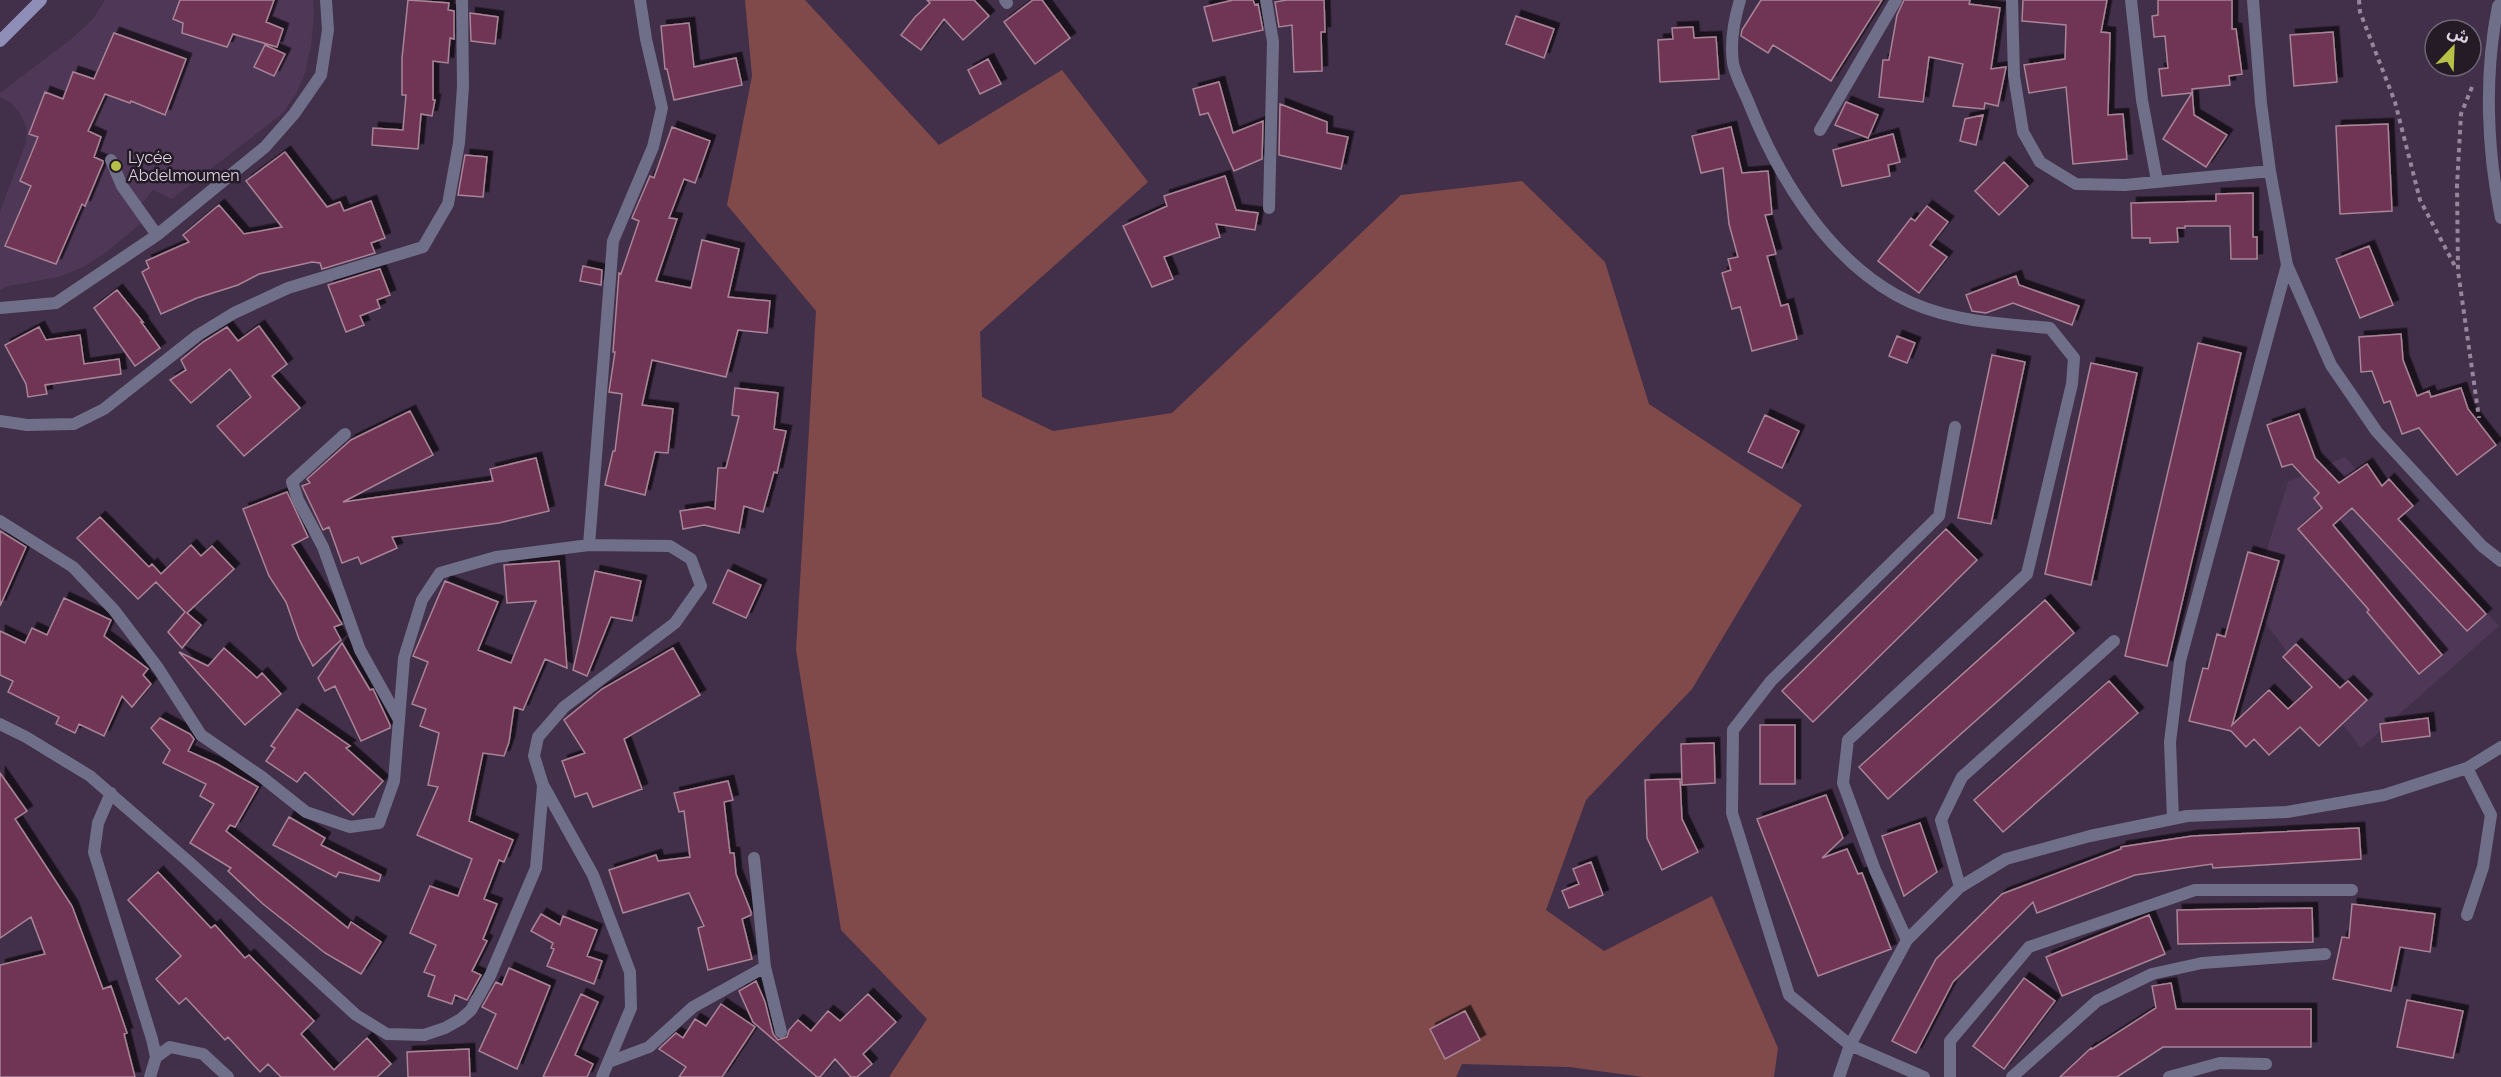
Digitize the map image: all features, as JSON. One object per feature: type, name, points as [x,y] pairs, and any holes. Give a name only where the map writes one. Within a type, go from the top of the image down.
[{"type":"main road","points":[[0,41],[41,0]]},
{"type":"street","points":[[0,308],[56,303],[157,235],[265,147],[294,114],[321,75],[328,30],[326,0]]},
{"type":"street","points":[[0,421],[27,424],[74,424],[104,409],[198,335],[234,313],[288,288],[423,248],[448,204],[459,143],[463,87],[462,0]]},
{"type":"street","points":[[589,545],[613,241],[653,147],[662,108],[646,39],[640,0]]},
{"type":"street","points":[[1266,0],[1272,42],[1269,208]]},
{"type":"street","points":[[1740,0],[1733,22],[1733,63],[1761,134],[1806,211],[1841,254],[1896,295],[1925,308],[1965,320],[2050,328],[2074,358],[2072,384],[2027,574],[1848,740],[1843,783],[1875,870],[1907,940]]},
{"type":"street","points":[[1820,130],[1896,0]]},
{"type":"street","points":[[2012,0],[2014,76],[2023,132],[2040,162],[2076,184],[2125,185],[2270,171]]},
{"type":"street","points":[[2130,0],[2142,100],[2157,181]]},
{"type":"street","points":[[2253,0],[2270,171],[2287,265],[2331,365],[2377,432],[2482,546],[2501,561]]},
{"type":"street","points":[[2501,3],[2493,34],[2489,104],[2493,178],[2501,218]]},
{"type":"street","points":[[111,160],[122,186],[157,235]]},
{"type":"street","points":[[2173,819],[2170,742],[2180,661],[2287,265]]},
{"type":"street","points":[[1924,1077],[1850,1045],[1789,995],[1732,813],[1734,730],[1771,681],[1939,516],[1955,427]]},
{"type":"street","points":[[345,434],[292,482],[298,500],[323,547],[360,650],[398,718]]},
{"type":"street","points":[[0,521],[74,567],[114,610],[158,668],[201,735],[262,777],[306,812],[350,827],[380,823],[394,781],[404,658],[422,600],[440,573],[496,557],[589,545],[670,546],[691,559],[701,586],[675,623],[564,707],[538,737],[534,756],[543,785],[593,875],[630,972],[631,1008],[602,1077]]},
{"type":"street","points":[[1959,887],[1941,820],[1962,777],[2114,642]]},
{"type":"street","points":[[0,724],[90,776],[356,1015],[387,1034],[424,1035],[445,1028],[471,1010],[490,976],[536,868],[543,785]]},
{"type":"street","points":[[1839,1077],[1850,1045],[1907,940],[1959,887],[2006,859],[2090,836],[2187,816],[2287,812],[2384,795],[2468,768],[2501,747]]},
{"type":"street","points":[[2467,915],[2483,867],[2491,815],[2468,768]]},
{"type":"street","points":[[111,793],[98,823],[94,852],[152,1039],[156,1057],[150,1077]]},
{"type":"street","points":[[754,858],[765,967],[781,1032]]},
{"type":"street","points":[[1950,1077],[1950,1041],[2029,947],[2195,890],[2352,890]]},
{"type":"street","points":[[2012,1077],[2097,1000],[2152,974],[2202,963],[2325,954]]},
{"type":"street","points":[[609,1062],[650,1047],[693,1007],[765,967]]},
{"type":"street","points":[[152,1039],[170,1047],[203,1054],[228,1077]]},
{"type":"street","points":[[156,1057],[170,1047]]},
{"type":"street","points":[[2173,1076],[2220,1063],[2266,1064]]},
{"type":"path","points":[[2359,0],[2360,12],[2395,102],[2420,200],[2458,271]]},
{"type":"path","points":[[2473,84],[2462,114],[2457,185],[2458,271],[2479,418]]},
{"type":"shaded area","name":"Lycée Abdelmoumen","points":[[105,0],[313,0],[311,45],[305,73],[296,94],[283,113],[172,199],[153,190],[140,206],[149,217],[105,253],[83,267],[59,277],[9,286],[0,290],[0,212],[26,142],[27,129],[21,115],[11,103],[0,97],[0,93],[70,40],[93,19]]},
{"type":"shaded area","points":[[745,0],[805,0],[939,145],[1062,70],[1148,182],[980,332],[982,397],[1053,431],[1172,413],[1401,195],[1522,181],[1605,262],[1649,404],[1802,505],[1692,689],[1586,800],[1546,910],[1604,951],[1712,896],[1778,1048],[1774,1077],[1643,1077],[1569,1067],[1462,1064],[1456,1077],[889,1077],[927,1019],[841,930],[796,650],[816,311],[727,205],[752,76]]},
{"type":"shaded area","points":[[2345,457],[2499,626],[2361,748],[2250,603],[2288,482]]},
{"type":"building","points":[[180,0],[274,0],[266,22],[283,29],[277,47],[233,34],[227,47],[182,33],[183,23],[173,19]]},
{"type":"building","points":[[408,0],[449,3],[448,10],[454,11],[454,39],[450,38],[448,63],[433,61],[433,100],[435,100],[432,116],[421,114],[418,149],[372,145],[373,128],[403,130],[406,95],[402,95],[402,58]]},
{"type":"building","points":[[927,0],[974,0],[989,16],[963,40],[944,19],[921,50],[901,35],[930,3]]},
{"type":"building","points":[[1033,0],[1042,0],[1070,38],[1035,64],[1004,22]]},
{"type":"building","points":[[1233,0],[1253,0],[1255,5],[1258,4],[1263,30],[1213,41],[1204,7]]},
{"type":"building","points":[[1324,0],[1325,32],[1321,32],[1322,71],[1294,72],[1292,25],[1279,27],[1275,2]]},
{"type":"building","points":[[1761,0],[1882,0],[1831,81],[1773,45],[1768,53],[1741,36],[1742,30]]},
{"type":"building","points":[[1904,0],[1970,0],[1969,4],[2000,8],[1991,69],[2006,67],[1998,106],[1985,103],[1984,109],[1953,106],[1963,64],[1929,57],[1923,102],[1879,97],[1883,60],[1889,60],[1897,15]]},
{"type":"building","points":[[2023,0],[2107,0],[2101,32],[2110,33],[2108,115],[2123,114],[2127,159],[2073,164],[2066,87],[2029,93],[2024,65],[2065,59],[2066,25],[2022,21]]},
{"type":"building","points":[[2158,0],[2232,0],[2232,29],[2236,29],[2242,74],[2229,76],[2230,85],[2192,89],[2194,115],[2227,135],[2206,167],[2163,139],[2192,93],[2162,96],[2159,69],[2168,68],[2165,36],[2154,37],[2152,16],[2158,15]]},
{"type":"building","points":[[470,13],[498,17],[495,44],[471,41]]},
{"type":"building","points":[[1516,16],[1554,29],[1544,58],[1506,44]]},
{"type":"building","points":[[689,23],[694,67],[736,58],[742,85],[674,100],[667,69],[665,69],[661,26]]},
{"type":"building","points":[[1693,27],[1694,38],[1716,37],[1719,79],[1660,82],[1658,40],[1673,39],[1672,28]]},
{"type":"building","points":[[2333,32],[2337,82],[2294,86],[2290,35]]},
{"type":"building","points":[[114,33],[186,59],[165,115],[131,101],[130,103],[105,94],[88,131],[101,137],[94,157],[103,163],[85,206],[82,204],[56,264],[5,246],[31,186],[20,181],[38,137],[29,134],[45,92],[63,99],[73,72],[94,79]]},
{"type":"building","points":[[265,45],[285,54],[274,76],[254,67]]},
{"type":"building","points":[[988,59],[1001,84],[980,94],[968,70]]},
{"type":"building","points":[[1219,82],[1233,133],[1263,121],[1262,159],[1234,171],[1208,113],[1200,115],[1193,89]]},
{"type":"building","points":[[1846,102],[1878,115],[1868,138],[1835,125]]},
{"type":"building","points":[[1280,104],[1327,122],[1327,133],[1348,137],[1341,169],[1279,155]]},
{"type":"building","points":[[1983,115],[1976,145],[1960,141],[1965,119]]},
{"type":"building","points":[[2388,124],[2392,211],[2340,214],[2336,126]]},
{"type":"building","points":[[672,127],[710,141],[695,183],[684,179],[669,218],[677,219],[656,281],[691,288],[702,240],[739,249],[728,297],[770,301],[767,333],[738,330],[726,377],[652,360],[642,405],[673,409],[668,453],[655,452],[645,495],[605,485],[613,451],[615,451],[622,394],[609,392],[615,352],[613,352],[619,273],[621,274],[639,221],[632,218],[650,176],[654,178]]},
{"type":"building","points":[[1731,127],[1742,173],[1768,171],[1772,214],[1765,215],[1776,254],[1767,256],[1781,306],[1788,304],[1797,339],[1752,351],[1740,307],[1732,309],[1722,273],[1731,270],[1728,259],[1738,257],[1729,224],[1723,168],[1701,173],[1692,136]]},
{"type":"building","points":[[1893,134],[1900,162],[1888,165],[1890,176],[1842,186],[1833,150]]},
{"type":"building","points":[[285,152],[327,207],[340,202],[344,211],[371,201],[385,238],[371,243],[375,253],[322,269],[320,263],[312,262],[259,274],[238,285],[197,298],[161,314],[142,272],[149,268],[146,261],[189,242],[183,235],[219,205],[244,234],[282,227],[246,181]]},
{"type":"building","points":[[465,155],[487,157],[483,197],[458,195]]},
{"type":"building","points":[[2004,162],[2028,186],[1999,215],[1975,191]]},
{"type":"building","points":[[1225,176],[1236,210],[1258,213],[1255,230],[1216,224],[1220,237],[1164,257],[1173,279],[1152,287],[1123,226],[1167,206],[1164,196]]},
{"type":"building","points":[[2253,193],[2253,237],[2257,237],[2257,259],[2231,259],[2230,226],[2177,228],[2178,242],[2150,243],[2150,238],[2132,238],[2131,203],[2216,201],[2216,194]]},
{"type":"building","points":[[1927,206],[1948,222],[1930,245],[1947,257],[1919,293],[1878,261],[1911,218],[1915,221]]},
{"type":"building","points":[[2369,246],[2393,305],[2360,318],[2336,259]]},
{"type":"building","points":[[583,266],[602,270],[601,285],[580,281]]},
{"type":"building","points":[[380,269],[390,295],[377,300],[380,308],[360,316],[364,325],[346,332],[328,285]]},
{"type":"building","points":[[2016,276],[2019,285],[2079,306],[2072,325],[2013,303],[1986,313],[1972,311],[1966,295]]},
{"type":"building","points":[[117,290],[143,322],[141,322],[160,348],[135,366],[94,308]]},
{"type":"building","points":[[259,326],[287,364],[272,376],[300,408],[244,456],[217,426],[251,397],[230,369],[191,403],[170,380],[186,370],[181,360],[203,342],[227,327],[238,341]]},
{"type":"building","points":[[39,327],[46,340],[80,335],[84,364],[119,359],[121,374],[45,385],[47,394],[28,397],[26,384],[5,345]]},
{"type":"building","points":[[2401,334],[2403,360],[2417,396],[2429,391],[2431,397],[2461,388],[2468,409],[2496,445],[2457,475],[2419,428],[2402,434],[2390,401],[2384,403],[2372,371],[2361,372],[2359,337]]},
{"type":"building","points":[[1897,336],[1915,343],[1907,363],[1889,356]]},
{"type":"building","points":[[2198,343],[2241,353],[2167,666],[2125,656]]},
{"type":"building","points":[[1992,355],[2025,362],[1991,524],[1958,518]]},
{"type":"building","points":[[2091,363],[2137,373],[2091,585],[2045,574]]},
{"type":"building","points":[[735,388],[778,393],[774,429],[786,431],[777,473],[774,472],[763,512],[744,506],[739,533],[704,525],[683,529],[680,511],[708,507],[715,509],[718,468],[726,468],[739,416],[732,415]]},
{"type":"building","points":[[410,411],[433,455],[343,502],[493,481],[490,469],[536,458],[549,511],[499,523],[392,537],[397,548],[361,564],[358,557],[342,563],[329,527],[323,530],[302,486],[310,483],[307,479],[351,440]]},
{"type":"building","points":[[2299,414],[2315,458],[2339,483],[2367,464],[2382,486],[2389,479],[2413,506],[2398,519],[2486,614],[2467,631],[2352,508],[2333,525],[2442,655],[2419,674],[2367,612],[2369,610],[2298,529],[2322,508],[2314,498],[2319,493],[2292,464],[2282,467],[2267,425]]},
{"type":"building","points":[[1765,415],[1799,431],[1782,468],[1748,452]]},
{"type":"building","points":[[287,492],[308,537],[292,545],[342,624],[334,627],[341,640],[313,666],[299,639],[286,602],[269,576],[243,509]]},
{"type":"building","points":[[100,517],[149,567],[152,564],[161,574],[191,545],[201,556],[212,546],[234,569],[187,613],[201,625],[182,648],[168,632],[185,612],[156,582],[138,599],[77,538]]},
{"type":"building","points":[[1946,529],[1977,560],[1813,722],[1782,691]]},
{"type":"building","points":[[0,531],[26,547],[0,606]]},
{"type":"building","points":[[2248,552],[2279,561],[2232,725],[2269,690],[2288,709],[2312,687],[2283,657],[2296,644],[2340,688],[2348,681],[2367,700],[2319,746],[2300,727],[2269,755],[2254,739],[2246,747],[2231,731],[2189,721],[2203,668],[2208,669],[2217,634],[2225,637]]},
{"type":"building","points":[[559,561],[567,668],[545,659],[523,710],[514,707],[509,742],[504,756],[483,753],[469,821],[513,840],[504,862],[499,860],[484,899],[497,904],[483,939],[487,941],[472,971],[481,975],[467,1000],[455,995],[452,1004],[428,996],[435,976],[424,972],[436,945],[410,933],[430,886],[458,896],[472,859],[417,835],[438,787],[428,785],[439,733],[420,726],[426,709],[412,704],[428,662],[413,656],[445,581],[498,602],[478,650],[511,663],[536,601],[507,603],[504,565]]},
{"type":"building","points":[[728,570],[761,585],[746,618],[713,603]]},
{"type":"building","points":[[595,571],[641,581],[632,621],[611,617],[587,676],[573,670]]},
{"type":"building","points":[[64,598],[111,620],[104,636],[148,669],[143,675],[151,684],[132,707],[122,696],[104,736],[79,724],[75,733],[56,724],[59,717],[8,692],[13,681],[0,675],[0,631],[25,643],[32,628],[47,635]]},
{"type":"building","points":[[2045,600],[2074,633],[1888,799],[1859,767]]},
{"type":"building","points":[[342,643],[370,690],[373,689],[390,725],[390,728],[361,741],[335,686],[325,691],[318,678]]},
{"type":"building","points":[[224,648],[257,678],[262,673],[281,694],[245,725],[179,652],[208,666]]},
{"type":"building","points":[[673,648],[700,695],[624,739],[642,789],[593,807],[587,793],[575,797],[562,761],[585,753],[564,720],[602,689]]},
{"type":"building","points":[[2109,681],[2138,713],[2003,832],[1974,800]]},
{"type":"building","points":[[297,709],[350,746],[346,748],[383,781],[353,815],[305,772],[297,782],[266,761],[275,748],[271,746]]},
{"type":"building","points":[[160,718],[190,734],[194,739],[188,751],[258,787],[235,827],[230,825],[226,831],[348,928],[351,922],[381,942],[361,974],[325,953],[263,904],[228,871],[231,868],[190,843],[214,804],[200,796],[206,784],[163,763],[170,750],[151,728]]},
{"type":"building","points":[[2428,718],[2430,736],[2382,742],[2380,724]]},
{"type":"building","points":[[1760,725],[1795,725],[1795,784],[1760,784]]},
{"type":"building","points":[[1714,743],[1715,783],[1682,785],[1681,744]]},
{"type":"building","points":[[0,773],[27,811],[15,819],[72,906],[103,989],[111,986],[127,1033],[124,1034],[135,1077],[0,1077],[0,965],[45,954],[31,917],[0,938]]},
{"type":"building","points":[[1680,779],[1682,819],[1698,852],[1662,870],[1647,838],[1645,780]]},
{"type":"building","points":[[728,781],[733,800],[724,802],[730,853],[734,853],[736,874],[751,912],[751,915],[742,919],[752,959],[708,970],[698,928],[704,926],[689,893],[623,913],[609,870],[656,855],[658,861],[690,857],[684,811],[679,812],[674,793]]},
{"type":"building","points":[[1826,795],[1843,838],[1822,858],[1847,849],[1858,874],[1862,873],[1891,949],[1818,976],[1757,819]]},
{"type":"building","points":[[289,817],[325,838],[321,845],[381,875],[379,881],[339,872],[336,877],[273,845]]},
{"type":"building","points":[[1920,823],[1937,872],[1904,896],[1882,836]]},
{"type":"building","points":[[2359,828],[2361,859],[2213,868],[2212,864],[2135,875],[2037,913],[2033,902],[1953,982],[1916,1053],[1892,1041],[1936,959],[2002,894],[2121,849],[2121,847],[2192,836]]},
{"type":"building","points":[[1591,862],[1603,895],[1569,908],[1562,891],[1579,884],[1573,869]]},
{"type":"building","points":[[158,872],[211,928],[215,925],[245,958],[249,955],[314,1021],[301,1034],[334,1070],[367,1038],[391,1064],[377,1077],[281,1077],[268,1064],[260,1072],[228,1037],[225,1040],[186,998],[179,1004],[156,979],[181,956],[128,900]]},
{"type":"building","points":[[2352,904],[2435,914],[2430,952],[2400,947],[2391,991],[2333,979],[2342,937],[2349,938]]},
{"type":"building","points":[[2312,908],[2313,942],[2178,944],[2177,910]]},
{"type":"building","points":[[541,914],[560,925],[563,916],[597,930],[587,956],[602,961],[594,984],[547,966],[554,949],[551,948],[553,943],[531,931]]},
{"type":"building","points":[[2149,915],[2165,954],[2062,996],[2046,957]]},
{"type":"building","points":[[509,968],[550,986],[517,1069],[479,1051],[496,1014],[482,1007],[496,982],[502,985]]},
{"type":"building","points":[[2024,978],[2055,1001],[2004,1069],[1973,1046]]},
{"type":"building","points":[[756,981],[765,1002],[773,1034],[778,1040],[787,1037],[789,1030],[798,1020],[811,1031],[828,1011],[840,1021],[868,994],[896,1022],[863,1054],[872,1064],[857,1077],[851,1077],[835,1059],[820,1077],[817,1077],[753,1022],[739,991]]},
{"type":"building","points":[[2171,983],[2176,1009],[2311,1009],[2311,1047],[2163,1047],[2117,1077],[2060,1077],[2091,1048],[2156,1008],[2152,986]]},
{"type":"building","points":[[581,994],[598,1002],[575,1055],[593,1064],[587,1077],[543,1077]]},
{"type":"building","points":[[2407,1000],[2463,1011],[2453,1058],[2397,1047]]},
{"type":"building","points":[[721,1004],[755,1027],[722,1077],[679,1077],[686,1067],[659,1049],[676,1033],[683,1038],[695,1019],[706,1026]]},
{"type":"building","points":[[1465,1011],[1480,1040],[1445,1059],[1430,1029]]},
{"type":"building","points":[[469,1049],[470,1077],[408,1077],[407,1052]]},
{"type":"place","name":"Lycée Abdelmoumen","points":[[116,166]]}]
